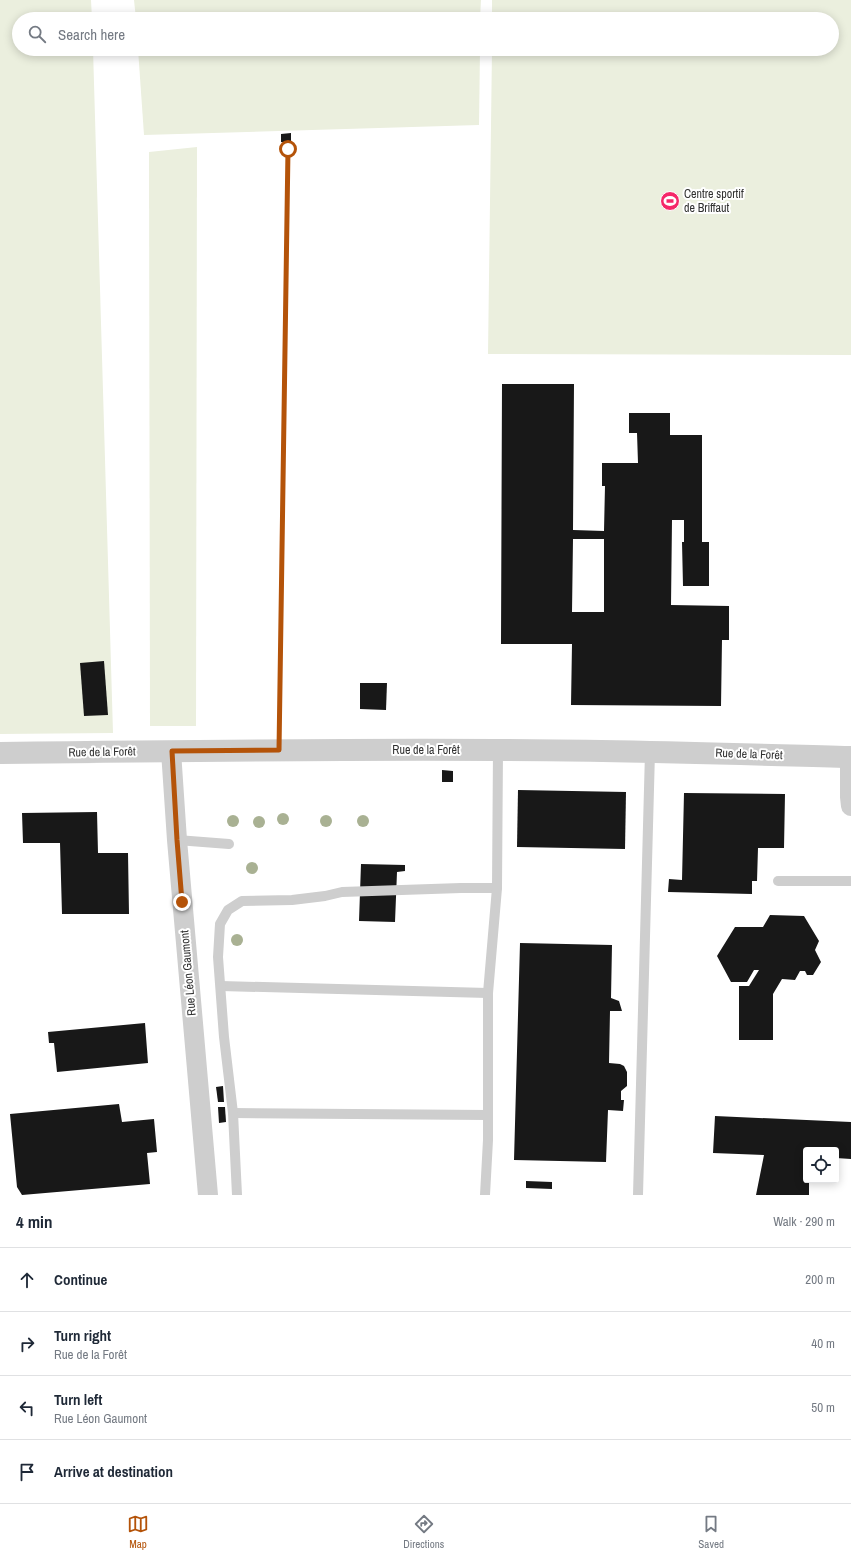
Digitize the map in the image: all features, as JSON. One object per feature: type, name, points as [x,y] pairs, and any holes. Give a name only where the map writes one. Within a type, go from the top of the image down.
[{"type":"street","name":"Rue de la Forêt","points":[[0,753],[279,750],[498,750],[850,757]]},
{"type":"street","name":"Rue Léon Gaumont","points":[[172,751],[177,840],[208,1195]]},
{"type":"street","points":[[850,757],[851,806]]},
{"type":"lane","points":[[485,1195],[488,1115],[488,993],[497,888],[498,750]]},
{"type":"lane","points":[[638,1195],[650,752]]},
{"type":"lane","points":[[177,840],[229,844]]},
{"type":"lane","points":[[778,881],[851,881]]},
{"type":"lane","points":[[237,1195],[232,1113],[218,957],[220,924],[228,910],[242,901],[292,900],[350,892],[497,888]]},
{"type":"lane","points":[[221,986],[488,993]]},
{"type":"lane","points":[[232,1113],[488,1115]]},
{"type":"path","points":[[279,750],[288,149]]},
{"type":"green space","points":[[0,0],[91,0],[92,12],[12,12],[12,56],[93,56],[113,733],[0,734]]},
{"type":"green space","points":[[134,0],[481,0],[480,12],[135,12]]},
{"type":"green space","name":"Centre sportif de Briffaut","points":[[492,0],[851,0],[851,355],[488,354],[492,56],[839,56],[839,12],[492,12]]},
{"type":"green space","points":[[138,56],[480,56],[479,125],[144,135]]},
{"type":"green space","points":[[197,147],[196,726],[150,726],[149,152]]},
{"type":"building","points":[[291,133],[291,143],[281,142],[281,134]]},
{"type":"building","points":[[502,384],[574,384],[573,530],[604,531],[605,486],[602,486],[602,463],[638,463],[637,433],[629,433],[629,413],[670,413],[670,435],[702,435],[702,542],[709,542],[709,586],[683,586],[682,542],[684,542],[684,520],[672,520],[671,605],[729,606],[729,640],[722,640],[721,706],[571,705],[572,644],[501,644]],"holes":[[[573,539],[604,539],[604,612],[572,612]]]},
{"type":"building","points":[[104,661],[108,715],[84,716],[80,663]]},
{"type":"building","points":[[360,683],[387,683],[386,710],[360,709]]},
{"type":"building","points":[[442,770],[453,771],[453,782],[442,782]]},
{"type":"building","points":[[518,790],[626,792],[625,849],[517,847]]},
{"type":"building","points":[[684,793],[785,794],[784,848],[758,848],[757,881],[752,881],[752,894],[668,892],[669,879],[682,880]]},
{"type":"building","points":[[97,812],[98,853],[128,853],[129,914],[62,914],[60,843],[23,843],[22,813]]},
{"type":"building","points":[[361,864],[405,865],[405,871],[397,872],[395,922],[359,921]]},
{"type":"building","points":[[770,915],[804,916],[819,941],[815,950],[821,962],[813,975],[807,975],[805,971],[800,971],[795,980],[782,979],[773,994],[773,1040],[739,1040],[739,986],[749,986],[759,970],[754,970],[747,982],[731,982],[717,956],[735,927],[763,927]]},
{"type":"building","points":[[520,943],[612,945],[611,998],[619,1001],[622,1011],[610,1011],[609,1063],[624,1066],[627,1072],[627,1086],[621,1091],[621,1100],[624,1100],[623,1111],[608,1110],[606,1162],[514,1160]]},
{"type":"building","points":[[145,1023],[148,1063],[57,1072],[54,1043],[49,1043],[48,1032]]},
{"type":"building","points":[[223,1086],[224,1102],[218,1102],[216,1087]]},
{"type":"building","points":[[119,1104],[122,1122],[154,1119],[157,1152],[147,1153],[150,1184],[22,1195],[17,1187],[10,1114]]},
{"type":"building","points":[[218,1107],[225,1107],[226,1122],[219,1123]]},
{"type":"building","points":[[715,1116],[851,1122],[851,1159],[839,1158],[839,1147],[803,1147],[803,1183],[809,1183],[809,1195],[756,1195],[764,1155],[713,1153]]},
{"type":"building","points":[[526,1181],[552,1182],[552,1189],[526,1188]]},
{"type":"place","name":"Centre sportif de Briffaut","points":[[670,201]]},
{"type":"route","points":[[182,902],[172,751],[279,750],[288,149]]}]
